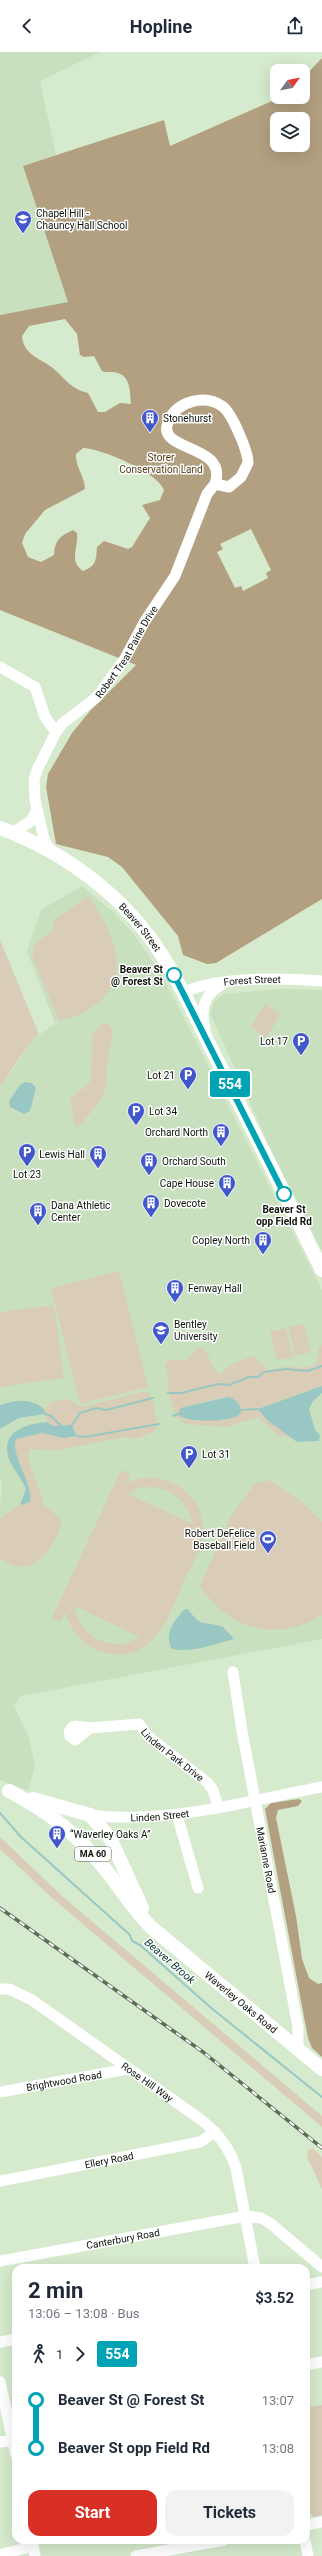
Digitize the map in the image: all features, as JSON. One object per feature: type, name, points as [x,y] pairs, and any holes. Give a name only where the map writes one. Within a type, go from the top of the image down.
[{"type":"main road","name":"Beaver Street","points":[[6,831],[51,852],[95,882],[135,920],[159,951],[183,993],[322,1270]]},
{"type":"main road","name":"Linden Street","points":[[4,1790],[90,1815]]},
{"type":"main road","name":"Waverley Oaks Road","points":[[4,1790],[53,1819],[83,1844],[133,1907],[161,1935],[322,2068]]},
{"type":"main road","name":"Waverley Oaks Road","points":[[90,1815],[112,1841],[136,1898],[161,1935]]},
{"type":"main road","points":[[83,1844],[79,1835],[80,1828],[83,1821],[90,1815]]},
{"type":"street","points":[[202,400],[222,406],[228,411],[248,456],[245,470],[235,483],[229,486],[215,484],[217,470],[209,456],[181,446],[169,434],[167,427],[169,420],[180,408],[190,402],[202,400]]},
{"type":"street","name":"Robert Treat Paine Drive","points":[[51,852],[44,840],[37,810],[34,780],[56,732],[63,723],[97,697],[117,671],[145,621],[175,576],[200,508],[215,484]]},
{"type":"street","points":[[0,667],[36,687],[45,717],[56,732]]},
{"type":"street","points":[[6,831],[31,821],[37,810]]},
{"type":"street","name":"Forest Street","points":[[183,993],[196,988],[223,983],[279,979],[322,981]]},
{"type":"street","points":[[212,1051],[203,1024],[203,1009],[210,993],[223,983]]},
{"type":"street","name":"Marianne Road","points":[[233,1672],[254,1800],[298,2027],[298,2049]]},
{"type":"street","name":"Linden Park Drive","points":[[90,1728],[139,1724],[149,1737],[208,1783],[218,1807]]},
{"type":"street","name":"Linden Street","points":[[90,1815],[122,1818],[177,1815],[322,1787]]},
{"type":"street","points":[[177,1815],[198,1888]]},
{"type":"street","points":[[112,1841],[112,1827],[122,1818]]},
{"type":"street","name":"Rose Hill Way","points":[[0,1989],[9,1990],[32,2000],[215,2132],[232,2156],[255,2264]]},
{"type":"street","name":"Brightwood Road","points":[[0,2092],[128,2069]]},
{"type":"street","name":"Ellery Road","points":[[0,2181],[200,2142],[215,2132]]},
{"type":"street","points":[[246,2216],[261,2218],[270,2223],[322,2267]]},
{"type":"street","name":"Canterbury Road","points":[[0,2261],[246,2216]]},
{"type":"street","points":[[310,2285],[322,2282]]},
{"type":"street","points":[[0,2342],[12,2340]]},
{"type":"street","points":[[310,2364],[322,2362]]},
{"type":"street","points":[[0,2382],[12,2416]]},
{"type":"street","points":[[0,2442],[12,2440]]},
{"type":"street","points":[[310,2524],[322,2522]]},
{"type":"street","points":[[136,2556],[202,2544]]},
{"type":"street","points":[[306,2544],[308,2556]]},
{"type":"street","points":[[0,2555],[33,2547]]},
{"type":"shaded area","name":"Chapel Hill - Chauncy Hall School","points":[[0,52],[100,52],[40,81],[56,155],[23,166],[69,302],[0,315]]},
{"type":"shaded area","name":"Bentley University","points":[[82,886],[113,912],[133,933],[162,975],[322,1290],[322,1639],[21,1696],[14,1706],[29,1738],[35,1766],[28,1790],[0,1780],[0,1503],[2,1487],[0,1476],[0,1429],[19,1418],[45,1413],[14,1401],[0,1405],[0,1086],[14,1068],[30,1042],[55,1023],[27,951],[41,910]]},
{"type":"shaded area","points":[[88,896],[112,939],[116,954],[117,968],[113,982],[105,996],[91,1008],[75,1016],[59,1021],[32,956],[35,944],[53,930],[53,921]]},
{"type":"shaded area","points":[[0,940],[39,1034],[23,1052],[0,1086]]},
{"type":"shaded area","points":[[279,989],[322,990],[322,1251],[268,1143],[210,1013],[214,1002],[224,994]]},
{"type":"shaded area","points":[[265,1004],[281,1014],[266,1038],[251,1027]]},
{"type":"shaded area","points":[[102,1024],[109,1024],[113,1032],[106,1071],[106,1087],[101,1100],[79,1126],[75,1127],[70,1099],[79,1090],[84,1089],[91,1080],[92,1035]]},
{"type":"shaded area","points":[[119,1271],[148,1387],[80,1404],[51,1288]]},
{"type":"shaded area","points":[[54,1305],[64,1378],[0,1387],[0,1312]]},
{"type":"shaded area","points":[[304,1324],[311,1352],[295,1356],[288,1327]]},
{"type":"shaded area","points":[[286,1328],[293,1357],[277,1360],[270,1332]]},
{"type":"shaded area","points":[[322,1344],[322,1386],[258,1409],[267,1420],[293,1438],[278,1435],[258,1417],[227,1427],[185,1424],[177,1417],[171,1403],[167,1389],[169,1379],[165,1365],[169,1360],[186,1360],[197,1349],[203,1348],[206,1351],[212,1366],[220,1374],[232,1364],[252,1356],[269,1370],[282,1367],[308,1367],[316,1362],[318,1357],[318,1349]],"holes":[[[224,1397],[234,1399],[240,1407],[226,1420],[183,1419],[180,1408]]]},
{"type":"shaded area","points":[[145,1391],[151,1398],[155,1410],[156,1429],[154,1432],[136,1439],[125,1437],[58,1450],[30,1449],[28,1454],[29,1458],[45,1505],[59,1518],[62,1523],[56,1539],[39,1560],[24,1567],[11,1565],[0,1559],[0,1519],[13,1508],[30,1502],[28,1486],[16,1453],[16,1439],[42,1433],[71,1438],[77,1434],[72,1425],[53,1426],[47,1422],[44,1409],[52,1402],[67,1399],[79,1406],[86,1406]]},
{"type":"shaded area","points":[[121,1470],[130,1474],[126,1483],[140,1479],[154,1478],[179,1486],[189,1495],[197,1506],[202,1519],[203,1534],[201,1546],[165,1623],[146,1645],[134,1652],[120,1654],[96,1650],[84,1642],[74,1632],[65,1612],[61,1622],[52,1618]],"holes":[[[151,1487],[166,1490],[178,1498],[188,1510],[193,1524],[128,1494],[140,1488]],[[75,1606],[140,1637],[130,1642],[119,1644],[99,1640],[83,1627]]]},
{"type":"shaded area","name":"Robert DeFelice Baseball Field","points":[[269,1480],[302,1502],[322,1522],[322,1615],[305,1624],[271,1630],[255,1628],[239,1622],[225,1613],[212,1601],[200,1586],[231,1516],[255,1483]]},
{"type":"shaded area","points":[[0,1837],[62,1896],[322,2116],[322,2127],[52,1898],[0,1849]]},
{"type":"shaded area","points":[[312,2148],[322,2157],[322,2189],[307,2157],[308,2150]]},
{"type":"shaded area","points":[[322,2405],[322,2515],[314,2517],[310,2512],[310,2407]]},
{"type":"green space","name":"Storer Conservation Land","points":[[322,58],[322,899],[216,963],[207,964],[183,955],[178,936],[122,867],[108,857],[56,844],[46,787],[48,774],[72,733],[90,711],[136,665],[0,610],[0,315],[68,302],[23,166],[164,120],[170,146],[270,102],[270,104],[310,104],[310,71]],"holes":[[[65,319],[77,334],[80,355],[84,357],[94,356],[102,371],[118,373],[125,378],[129,386],[131,404],[120,403],[105,412],[98,412],[88,393],[78,390],[50,366],[30,353],[26,348],[23,343],[22,336],[29,326]],[[83,448],[102,452],[141,469],[160,483],[164,490],[160,500],[142,505],[150,518],[132,547],[128,549],[104,541],[97,547],[96,559],[93,565],[83,571],[76,563],[75,554],[77,533],[73,530],[59,539],[54,555],[41,562],[28,557],[22,543],[25,534],[45,510],[85,489],[76,458],[76,454]],[[251,529],[271,570],[266,573],[268,578],[243,591],[241,586],[235,588],[217,552],[223,549],[220,544]]]},
{"type":"green space","points":[[299,1799],[302,1801],[298,1806],[278,1810],[276,1818],[296,1916],[302,1959],[309,1978],[318,1984],[322,1983],[322,2057],[312,2048],[308,2038],[265,1809],[271,1803]]},
{"type":"water","points":[[25,1082],[32,1083],[36,1088],[30,1111],[24,1114],[10,1107],[9,1101],[20,1085]]},
{"type":"water","points":[[322,1386],[322,1393],[313,1401],[309,1409],[315,1430],[320,1435],[319,1441],[297,1442],[267,1420],[258,1409]]},
{"type":"water","points":[[228,1397],[236,1401],[240,1407],[241,1413],[229,1419],[209,1421],[198,1420],[182,1417],[178,1414],[180,1408]]},
{"type":"water","points":[[14,1401],[26,1401],[37,1404],[44,1409],[45,1414],[19,1418],[0,1429],[0,1405]]},
{"type":"water","points":[[47,1422],[53,1426],[72,1425],[77,1436],[64,1438],[42,1433],[16,1439],[16,1453],[30,1494],[30,1502],[20,1505],[26,1489],[9,1459],[7,1449],[8,1442],[17,1431],[23,1427]]},
{"type":"water","points":[[185,1609],[188,1609],[200,1622],[223,1627],[234,1639],[194,1649],[178,1650],[171,1648],[169,1642],[170,1632],[174,1622]]},
{"type":"waterway","points":[[168,1393],[181,1393],[218,1384],[229,1385],[249,1377],[258,1377],[264,1372],[286,1369],[308,1371],[322,1366]]},
{"type":"waterway","points":[[72,1425],[80,1413],[96,1408],[106,1410],[153,1398]]},
{"type":"waterway","points":[[241,1410],[258,1409]]},
{"type":"waterway","points":[[45,1414],[51,1416],[61,1426]]},
{"type":"waterway","points":[[173,1416],[178,1414]]},
{"type":"waterway","points":[[77,1436],[85,1437],[159,1424]]},
{"type":"waterway","name":"Beaver Brook","points":[[0,1813],[21,1837],[130,1935],[132,1941],[140,1945],[210,2007],[322,2097]]},
{"type":"railway","points":[[0,1908],[203,2052],[322,2148]]},
{"type":"bus line","name":"554","points":[[174,975],[284,1194]]},
{"type":"place","name":"Chapel Hill - Chauncy Hall School","points":[[23,234]]},
{"type":"place","name":"Stonehurst","points":[[150,433]]},
{"type":"place","name":"Beaver St @ Forest St","points":[[174,975]]},
{"type":"place","name":"Lot 17","points":[[301,1056]]},
{"type":"place","name":"Lot 21","points":[[188,1090]]},
{"type":"place","name":"Lot 34","points":[[136,1126]]},
{"type":"place","name":"Orchard North","points":[[221,1147]]},
{"type":"place","name":"Lot 23","points":[[27,1167]]},
{"type":"place","name":"Lewis Hall","points":[[98,1169]]},
{"type":"place","name":"Orchard South","points":[[149,1176]]},
{"type":"place","name":"Beaver St opp Field Rd","points":[[284,1194]]},
{"type":"place","name":"Cape House","points":[[227,1198]]},
{"type":"place","name":"Dovecote","points":[[151,1218]]},
{"type":"place","name":"Dana Athletic Center","points":[[38,1226]]},
{"type":"place","name":"Copley North","points":[[263,1255]]},
{"type":"place","name":"Fenway Hall","points":[[175,1303]]},
{"type":"place","name":"Bentley University","points":[[161,1345]]},
{"type":"place","name":"Lot 31","points":[[189,1469]]},
{"type":"place","name":"Robert DeFelice Baseball Field","points":[[268,1554]]},
{"type":"place","name":"“Waverley Oaks A”","points":[[57,1849]]}]
